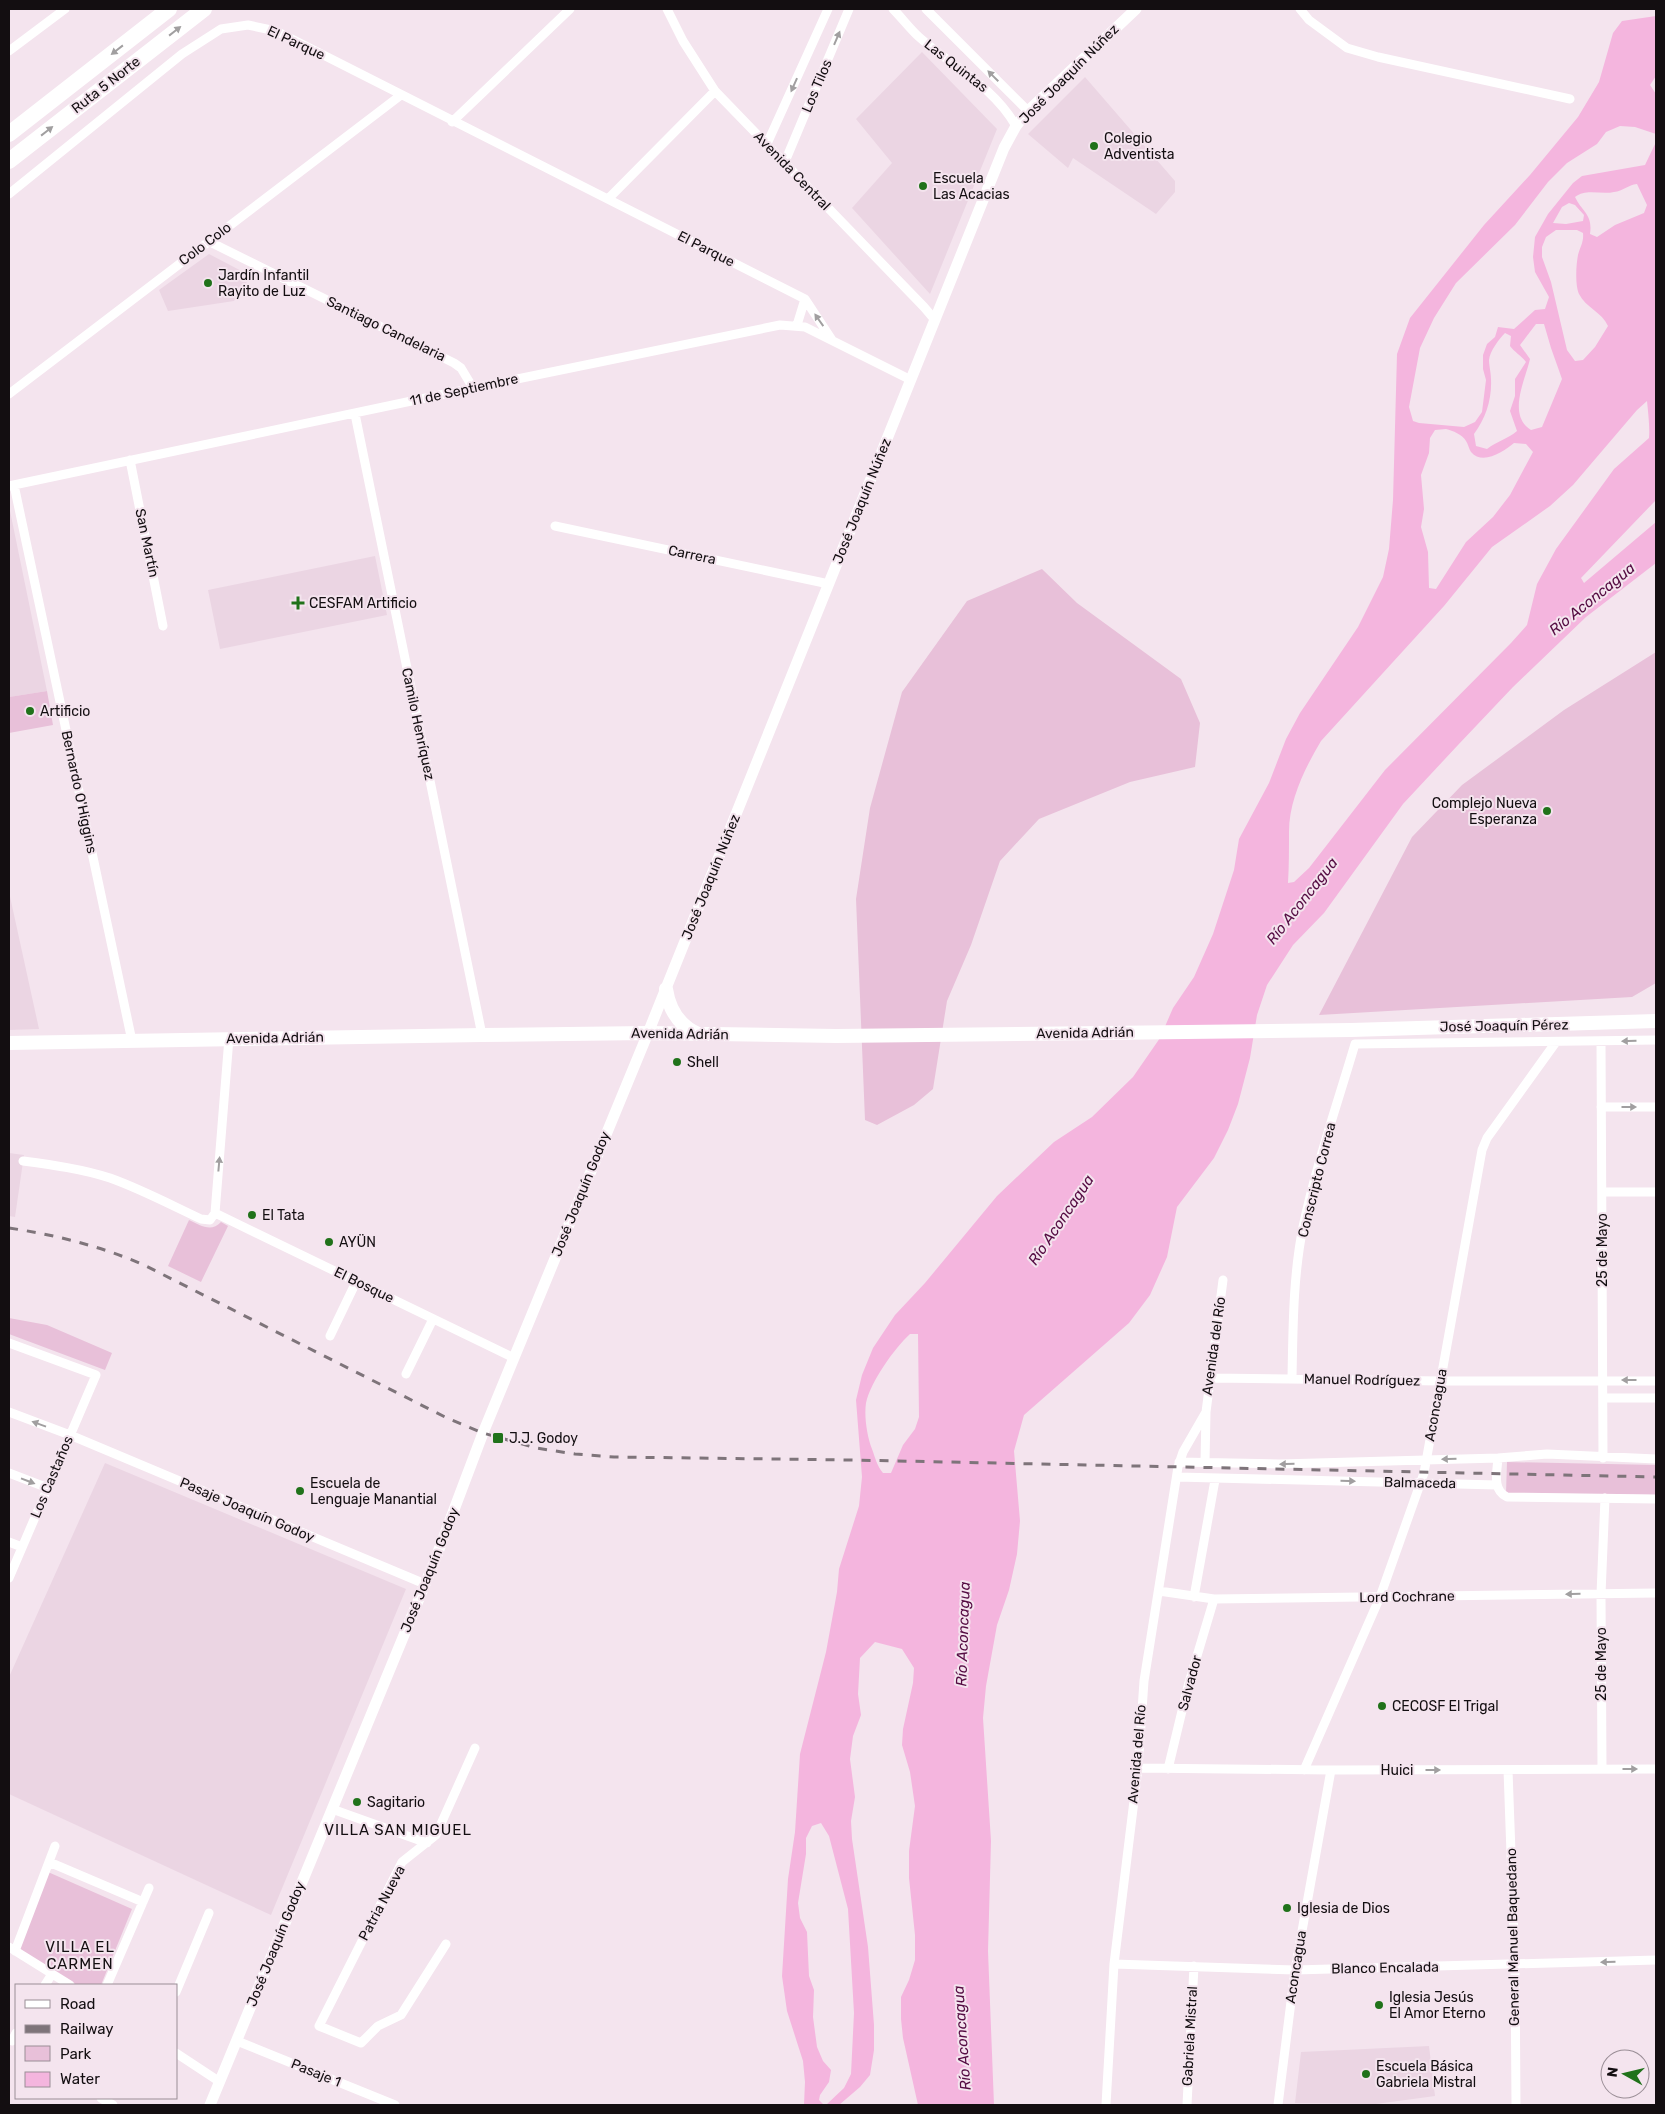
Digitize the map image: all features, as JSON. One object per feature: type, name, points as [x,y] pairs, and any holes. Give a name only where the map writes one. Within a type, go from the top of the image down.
[{"type":"highway","name":"Ruta 5 Norte","points":[[9,134],[169,9]]},
{"type":"highway","name":"Ruta 5 Norte","points":[[9,161],[204,9]]},
{"type":"main road","points":[[666,988],[674,1014],[684,1026],[698,1034]]},
{"type":"main road","name":"José Joaquín Pérez","points":[[1351,1030],[1656,1021]]},
{"type":"main road","name":"Avenida Adrián","points":[[9,1043],[229,1038],[648,1033],[836,1036],[1351,1030]]},
{"type":"street","points":[[9,52],[65,9]]},
{"type":"street","points":[[452,122],[570,9]]},
{"type":"street","name":"Avenida Central","points":[[667,9],[683,41],[715,91],[935,320]]},
{"type":"street","name":"Los Tilos","points":[[766,146],[828,9]]},
{"type":"street","name":"Los Tilos","points":[[784,164],[849,9]]},
{"type":"street","name":"Las Quintas","points":[[893,9],[918,37],[986,89],[1008,112],[1016,126]]},
{"type":"street","name":"Las Quintas","points":[[926,9],[1028,111]]},
{"type":"street","name":"José Joaquín Núñez","points":[[648,1033],[1004,148],[1016,126],[1028,111],[1136,9]]},
{"type":"street","points":[[1300,9],[1309,20],[1347,48],[1378,57],[1570,99]]},
{"type":"street","name":"El Parque","points":[[9,194],[182,54],[221,30],[230,27],[257,26],[276,31],[805,300],[832,340]]},
{"type":"street","points":[[608,200],[715,91]]},
{"type":"street","name":"Colo Colo","points":[[9,394],[401,95]]},
{"type":"street","name":"Santiago Candelaria","points":[[208,242],[454,363],[461,368],[473,388]]},
{"type":"street","points":[[797,325],[805,300]]},
{"type":"street","name":"11 de Septiembre","points":[[12,486],[780,325],[797,325],[832,340],[911,380]]},
{"type":"street","name":"Camilo Henríquez","points":[[355,414],[482,1035]]},
{"type":"street","name":"San Martín","points":[[130,460],[164,626]]},
{"type":"street","name":"Bernardo O'Higgins","points":[[12,486],[132,1041]]},
{"type":"street","name":"Carrera","points":[[555,526],[828,584]]},
{"type":"street","name":"José Joaquín Godoy","points":[[210,2105],[425,1584],[483,1433],[648,1033]]},
{"type":"street","points":[[24,1161],[71,1168],[109,1178],[146,1192],[204,1220],[212,1218],[215,1213],[229,1038]]},
{"type":"street","name":"José Joaquín Pérez","points":[[1355,1044],[1656,1040]]},
{"type":"street","name":"Aconcagua","points":[[1304,1770],[1380,1597],[1421,1482],[1482,1150],[1487,1138],[1556,1042]]},
{"type":"street","name":"25 de Mayo","points":[[1601,1042],[1603,1458]]},
{"type":"street","name":"Conscripto Correa","points":[[1292,1378],[1293,1309],[1303,1228],[1355,1044]]},
{"type":"street","points":[[1601,1107],[1656,1107]]},
{"type":"street","points":[[1602,1192],[1656,1192]]},
{"type":"street","name":"El Bosque","points":[[215,1213],[514,1358]]},
{"type":"street","name":"Avenida del Río","points":[[1204,1462],[1206,1412],[1223,1280]]},
{"type":"street","points":[[330,1336],[356,1282]]},
{"type":"street","points":[[406,1374],[433,1319]]},
{"type":"street","name":"Los Castaños","points":[[9,1343],[96,1375],[9,1578]]},
{"type":"street","name":"Manuel Rodríguez","points":[[1210,1378],[1441,1381],[1656,1380]]},
{"type":"street","points":[[1604,1398],[1656,1398]]},
{"type":"street","name":"Pasaje Joaquín Godoy","points":[[9,1412],[70,1435],[425,1584]]},
{"type":"street","name":"Avenida del Río","points":[[1106,2105],[1114,1964],[1138,1768],[1144,1681],[1179,1462],[1206,1412]]},
{"type":"street","name":"Balmaceda","points":[[1179,1462],[1280,1464],[1498,1458],[1547,1454],[1656,1459]]},
{"type":"street","points":[[1496,1485],[1498,1458]]},
{"type":"street","points":[[9,1473],[48,1488]]},
{"type":"street","name":"Balmaceda","points":[[1177,1478],[1496,1485],[1502,1494],[1507,1497],[1656,1499]]},
{"type":"street","points":[[1194,1597],[1215,1480]]},
{"type":"street","name":"25 de Mayo","points":[[1602,1769],[1601,1594],[1605,1498]]},
{"type":"street","points":[[9,1542],[22,1547]]},
{"type":"street","name":"Lord Cochrane","points":[[1158,1591],[1214,1599],[1656,1593]]},
{"type":"street","name":"Salvador","points":[[1168,1769],[1188,1686],[1214,1599]]},
{"type":"street","name":"Patria Nueva","points":[[446,1944],[401,2015],[378,2026],[361,2043],[319,2026],[402,1862],[436,1835],[474,1748]]},
{"type":"street","name":"Huici","points":[[1138,1768],[1304,1770],[1656,1769]]},
{"type":"street","name":"Aconcagua","points":[[1278,2105],[1295,1970],[1331,1770]]},
{"type":"street","name":"General Manuel Baquedano","points":[[1508,1770],[1515,1964],[1516,2105]]},
{"type":"street","points":[[332,1809],[427,1843]]},
{"type":"street","points":[[54,1846],[12,1949],[68,1984]]},
{"type":"street","points":[[49,1862],[143,1902]]},
{"type":"street","points":[[107,1984],[149,1888]]},
{"type":"street","points":[[178,1987],[208,1913]]},
{"type":"street","name":"Blanco Encalada","points":[[1114,1964],[1295,1970],[1656,1960]]},
{"type":"street","name":"Gabriela Mistral","points":[[1187,2105],[1194,1966]]},
{"type":"street","points":[[45,1984],[52,1974]]},
{"type":"street","name":"Pasaje 1","points":[[236,2041],[394,2105]]},
{"type":"street","points":[[178,2054],[220,2082]]},
{"type":"shaded area","name":"Escuela Las Acacias","points":[[922,52],[997,129],[930,294],[852,208],[892,163],[856,119]]},
{"type":"shaded area","name":"Colegio Adventista","points":[[1085,77],[1175,181],[1175,192],[1156,214],[1073,158],[1068,168],[1028,134]]},
{"type":"shaded area","name":"Jardín Infantil Rayito de Luz","points":[[209,254],[251,276],[234,301],[168,311],[159,290]]},
{"type":"shaded area","points":[[9,506],[47,691],[9,697]]},
{"type":"shaded area","name":"CESFAM Artificio","points":[[375,556],[387,615],[220,649],[208,590]]},
{"type":"shaded area","points":[[9,892],[39,1029],[9,1030]]},
{"type":"shaded area","points":[[9,1153],[24,1155],[15,1217],[9,1216]]},
{"type":"shaded area","points":[[105,1463],[406,1589],[271,1915],[9,1794],[9,1677]]},
{"type":"shaded area","name":"Escuela Básica Gabriela Mistral","points":[[1429,2046],[1435,2096],[1376,2104],[1295,2103],[1301,2052]]},
{"type":"green space","points":[[1042,569],[1077,603],[1181,679],[1200,723],[1195,767],[1130,782],[1039,819],[1000,861],[971,945],[947,1001],[933,1089],[914,1105],[877,1125],[865,1120],[856,899],[870,808],[902,692],[967,601]]},
{"type":"green space","name":"Complejo Nueva Esperanza","points":[[1656,652],[1656,983],[1632,997],[1319,1015],[1412,837],[1462,785],[1564,710]]},
{"type":"green space","name":"Artificio","points":[[47,691],[53,725],[9,733],[9,697]]},
{"type":"green space","points":[[189,1220],[209,1228],[221,1222],[228,1226],[201,1282],[168,1266]]},
{"type":"green space","points":[[9,1318],[47,1325],[112,1353],[105,1370],[9,1334]]},
{"type":"green space","points":[[1507,1462],[1656,1465],[1656,1495],[1506,1493]]},
{"type":"green space","points":[[48,1872],[132,1909],[101,1984],[75,1984],[17,1948]]},
{"type":"water","name":"Río Aconcagua","points":[[1656,16],[1656,76],[1650,85],[1656,94],[1656,134],[1635,127],[1620,126],[1606,132],[1597,144],[1567,163],[1548,182],[1515,225],[1456,283],[1434,318],[1420,348],[1409,407],[1413,421],[1419,423],[1464,427],[1475,422],[1482,412],[1486,380],[1483,369],[1483,355],[1487,344],[1495,337],[1498,327],[1514,329],[1535,310],[1545,309],[1549,297],[1535,272],[1533,257],[1535,237],[1548,214],[1573,183],[1582,176],[1645,165],[1656,142],[1656,500],[1581,578],[1584,583],[1656,522],[1656,563],[1586,617],[1513,687],[1403,804],[1324,913],[1293,945],[1267,985],[1257,1015],[1250,1058],[1238,1104],[1228,1130],[1214,1158],[1177,1207],[1167,1257],[1150,1295],[1129,1323],[1024,1415],[1014,1451],[1020,1521],[1017,1554],[1009,1590],[997,1625],[986,1686],[983,1718],[991,1841],[988,1951],[994,2105],[918,2105],[903,2038],[901,2019],[901,1997],[915,1960],[909,1851],[915,1806],[910,1772],[902,1745],[914,1668],[902,1649],[875,1642],[860,1658],[858,1694],[861,1715],[853,1736],[850,1759],[855,1797],[851,1821],[868,1947],[874,2050],[870,2075],[860,2087],[839,2105],[826,2105],[844,2088],[851,2074],[854,2013],[848,1909],[829,1836],[821,1823],[812,1826],[806,1838],[806,1854],[798,1903],[800,1918],[807,1932],[809,1976],[814,1990],[813,2017],[817,2047],[823,2061],[831,2070],[829,2082],[820,2095],[819,2100],[824,2105],[804,2105],[805,2082],[803,2061],[787,2011],[782,1976],[788,1879],[795,1832],[800,1754],[826,1652],[837,1592],[839,1569],[859,1506],[862,1477],[856,1400],[862,1375],[873,1348],[895,1315],[925,1283],[997,1196],[1054,1142],[1092,1117],[1133,1077],[1160,1038],[1173,1008],[1194,977],[1213,934],[1234,870],[1239,839],[1269,783],[1286,739],[1300,713],[1358,627],[1383,577],[1389,549],[1393,500],[1397,354],[1410,318],[1484,225],[1530,175],[1578,117],[1599,82],[1613,33],[1622,21]],"holes":[[[1637,184],[1647,205],[1644,213],[1615,225],[1597,237],[1590,234],[1591,227],[1588,217],[1575,197],[1589,192],[1609,193]],[[1569,203],[1575,205],[1584,215],[1583,221],[1566,224],[1553,223],[1562,207]],[[1556,230],[1577,230],[1583,233],[1577,264],[1576,280],[1579,294],[1602,317],[1608,326],[1595,347],[1583,360],[1575,361],[1567,350],[1551,282],[1542,257],[1542,247],[1546,237]],[[1536,324],[1544,324],[1562,379],[1542,427],[1531,430],[1524,424],[1520,416],[1519,407],[1522,387],[1530,359],[1520,345]],[[1505,333],[1511,336],[1510,346],[1526,362],[1515,379],[1515,396],[1510,411],[1517,431],[1487,449],[1476,446],[1474,434],[1487,408],[1491,386],[1489,360],[1500,338]],[[1647,401],[1649,438],[1614,469],[1556,549],[1537,584],[1527,625],[1385,770],[1309,868],[1294,882],[1288,883],[1289,832],[1292,808],[1304,773],[1321,741],[1444,606],[1492,547],[1550,506],[1573,485],[1637,410]],[[1446,429],[1452,431],[1462,436],[1471,452],[1481,458],[1493,456],[1514,443],[1526,444],[1533,452],[1510,495],[1493,517],[1466,542],[1436,589],[1429,588],[1428,552],[1421,527],[1424,509],[1421,475],[1429,453],[1430,438],[1435,430]],[[910,1334],[918,1334],[919,1417],[915,1429],[903,1445],[891,1473],[883,1473],[876,1461],[869,1438],[865,1408],[878,1375],[897,1348]]]},
{"type":"railway","points":[[9,1228],[78,1242],[127,1258],[447,1418],[483,1433],[536,1448],[575,1454],[614,1457],[852,1460],[1656,1477]]},
{"type":"place","name":"Colegio Adventista","points":[[1094,146]]},
{"type":"place","name":"Escuela Las Acacias","points":[[923,186]]},
{"type":"place","name":"Jardín Infantil Rayito de Luz","points":[[208,283]]},
{"type":"place","name":"CESFAM Artificio","points":[[298,603]]},
{"type":"place","name":"Artificio","points":[[30,711]]},
{"type":"place","name":"Complejo Nueva Esperanza","points":[[1547,811]]},
{"type":"place","name":"Shell","points":[[677,1062]]},
{"type":"place","name":"El Tata","points":[[252,1215]]},
{"type":"place","name":"AYÜN","points":[[329,1242]]},
{"type":"place","name":"J.J. Godoy","points":[[498,1438]]},
{"type":"place","name":"Escuela de Lenguaje Manantial","points":[[300,1491]]},
{"type":"place","name":"CECOSF El Trigal","points":[[1382,1706]]},
{"type":"place","name":"Sagitario","points":[[357,1802]]},
{"type":"place","name":"Iglesia de Dios","points":[[1287,1908]]},
{"type":"place","name":"Iglesia Jesús El Amor Eterno","points":[[1379,2005]]},
{"type":"place","name":"Escuela Básica Gabriela Mistral","points":[[1366,2074]]},
{"type":"district","name":"VILLA SAN MIGUEL","points":[[398,1830]]},
{"type":"district","name":"VILLA EL CARMEN","points":[[80,1956]]}]
